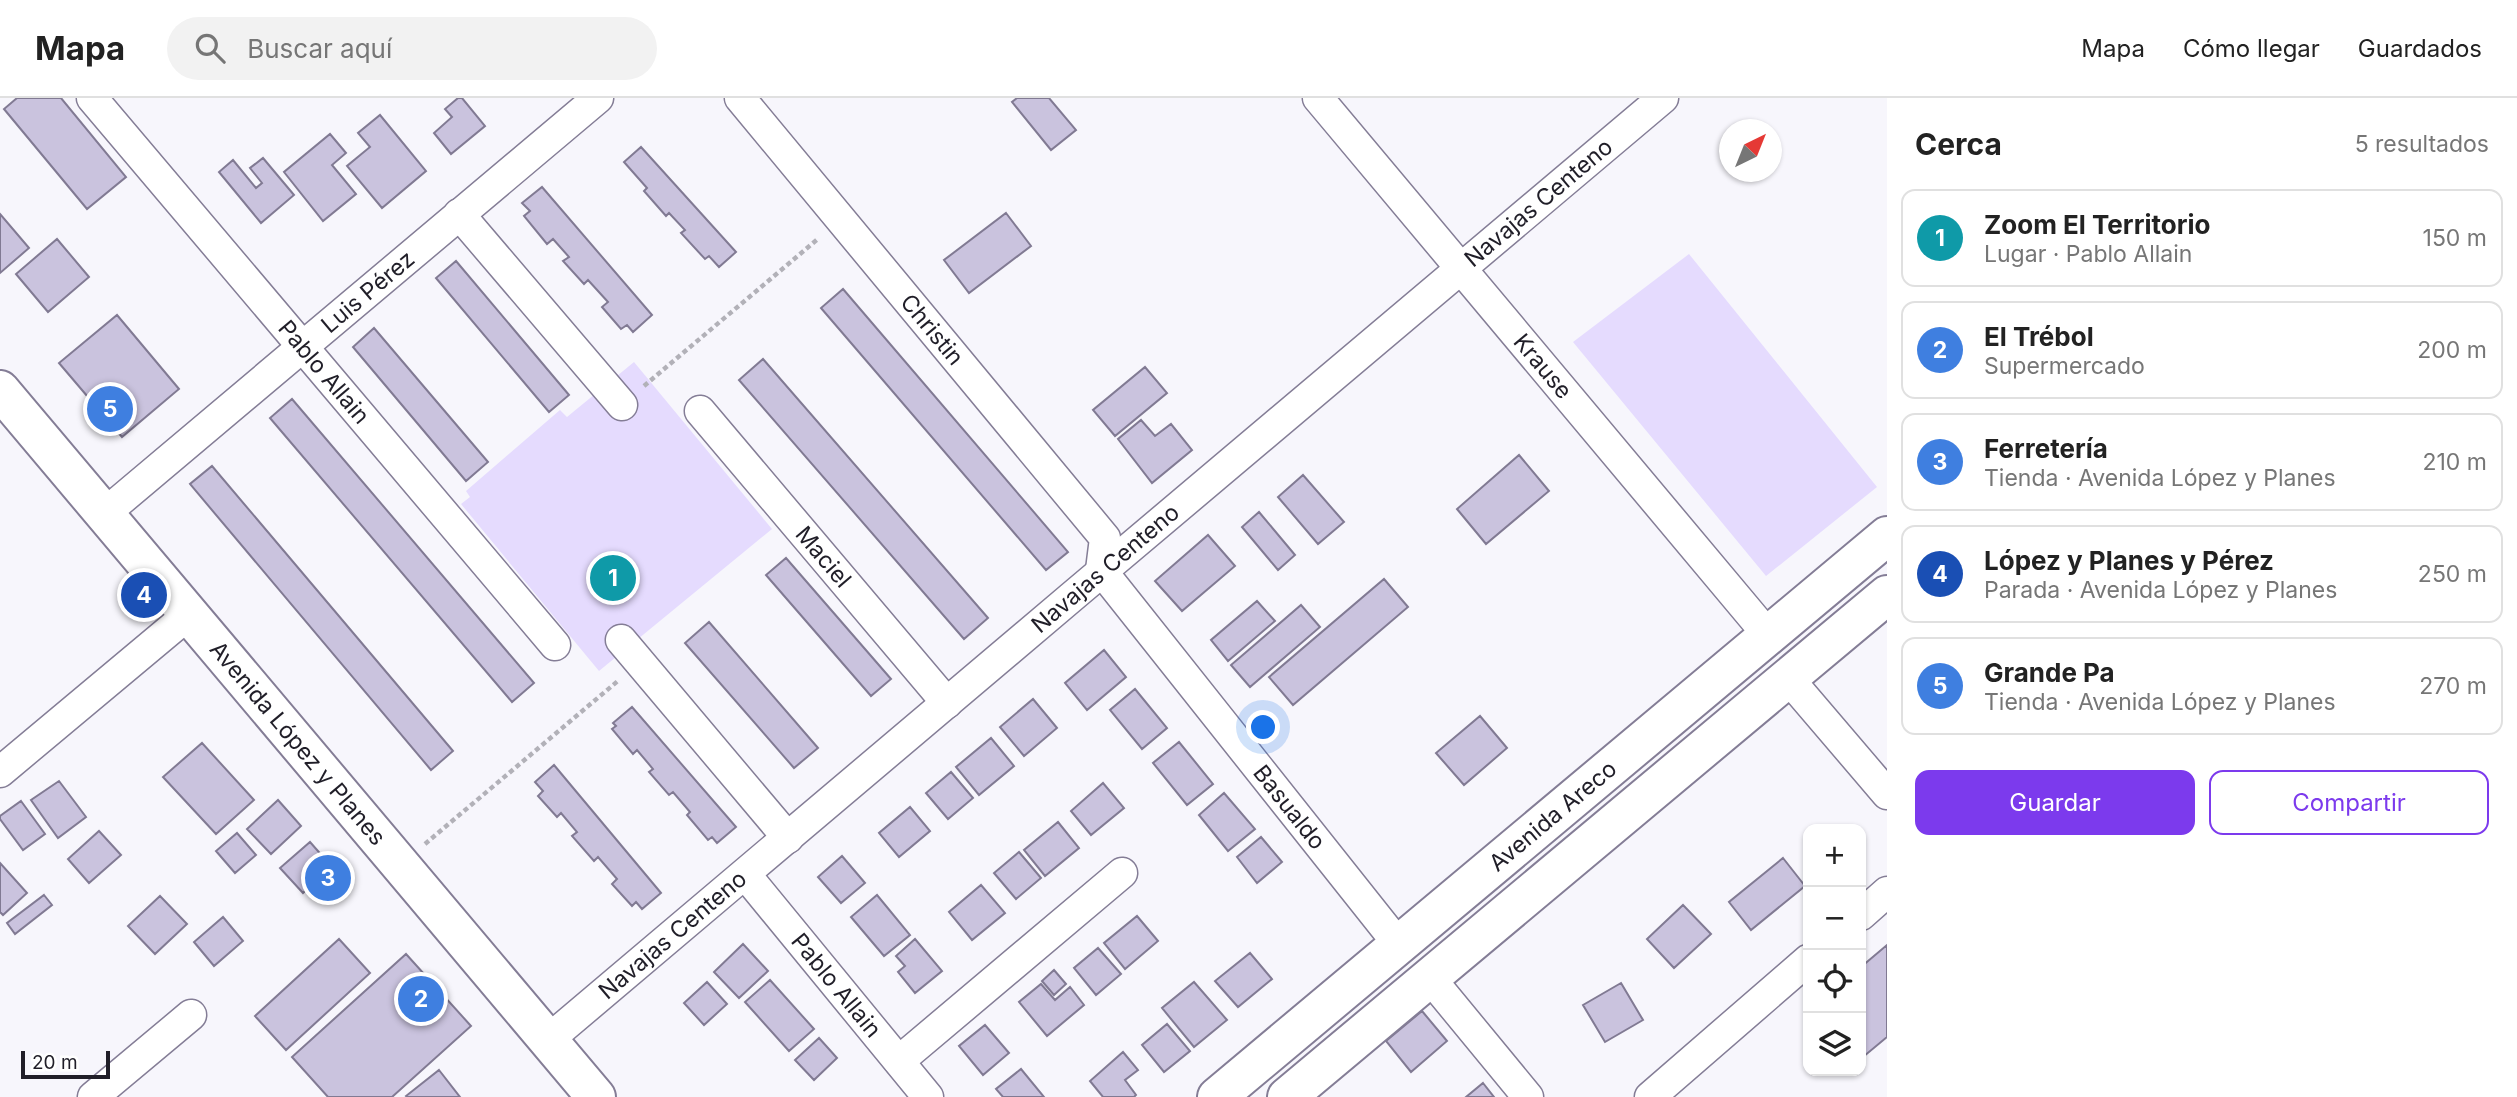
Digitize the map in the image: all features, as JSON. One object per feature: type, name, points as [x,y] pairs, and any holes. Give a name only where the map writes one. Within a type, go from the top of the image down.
[{"type":"main road","name":"Avenida López y Planes","points":[[0,390],[548,1040],[583,1093]]},
{"type":"main road","name":"Avenida Areco","points":[[1217,1097],[1887,536]]},
{"type":"main road","name":"Avenida Areco","points":[[1287,1097],[1887,595]]},
{"type":"street","name":"Pablo Allain","points":[[92,98],[555,645]]},
{"type":"street","name":"Luis Pérez","points":[[104,514],[598,98]]},
{"type":"street","name":"Christin","points":[[740,98],[1105,538],[1101,570]]},
{"type":"street","name":"Krause","points":[[1318,98],[1769,635]]},
{"type":"street","name":"Navajas Centeno","points":[[548,1040],[947,704],[1101,570],[1663,98]]},
{"type":"street","points":[[459,214],[621,405]]},
{"type":"street","name":"Maciel","points":[[700,411],[947,704]]},
{"type":"street","name":"Basualdo","points":[[1101,570],[1399,945]]},
{"type":"street","points":[[0,772],[189,614]]},
{"type":"street","points":[[631,652],[788,838]]},
{"type":"street","points":[[1788,678],[1887,794]]},
{"type":"street","points":[[899,1062],[1122,873]]},
{"type":"street","name":"Pablo Allain","points":[[745,874],[928,1097]]},
{"type":"street","points":[[1866,911],[1887,892]]},
{"type":"street","points":[[1650,1097],[1803,964]]},
{"type":"street","points":[[1430,978],[1528,1097]]},
{"type":"street","points":[[93,1097],[191,1015]]},
{"type":"path","points":[[621,405],[841,220]]},
{"type":"path","points":[[400,865],[631,652]]},
{"type":"shaded area","points":[[1689,254],[1877,487],[1766,576],[1573,342]]},
{"type":"shaded area","points":[[634,362],[772,529],[599,671],[461,504],[470,497],[466,491],[560,410],[567,417]]},
{"type":"building","points":[[17,98],[61,98],[126,177],[87,209],[4,109]]},
{"type":"building","points":[[458,98],[462,98],[485,126],[451,154],[434,133],[452,117],[445,109]]},
{"type":"building","points":[[1017,98],[1049,98],[1076,130],[1051,150],[1012,102]]},
{"type":"building","points":[[380,115],[426,171],[382,208],[347,166],[370,147],[358,133]]},
{"type":"building","points":[[330,134],[346,153],[332,165],[356,194],[323,221],[284,172]]},
{"type":"building","points":[[641,147],[736,252],[719,267],[709,256],[705,259],[681,233],[685,230],[669,213],[666,216],[644,191],[647,188],[624,162]]},
{"type":"building","points":[[263,158],[294,195],[261,223],[219,172],[233,160],[256,188],[262,183],[250,168]]},
{"type":"building","points":[[542,187],[652,315],[633,332],[627,325],[621,329],[602,307],[608,302],[588,280],[584,284],[563,261],[569,257],[553,239],[547,244],[524,216],[530,211],[522,203]]},
{"type":"building","points":[[1006,213],[1031,246],[969,293],[944,260]]},
{"type":"building","points":[[0,214],[29,248],[0,273]]},
{"type":"building","points":[[57,239],[89,277],[48,312],[16,274]]},
{"type":"building","points":[[456,261],[569,395],[549,412],[436,278]]},
{"type":"building","points":[[843,289],[1068,552],[1046,570],[821,308]]},
{"type":"building","points":[[117,315],[179,389],[122,437],[59,363]]},
{"type":"building","points":[[374,328],[488,462],[466,481],[353,347]]},
{"type":"building","points":[[763,359],[988,618],[964,639],[739,380]]},
{"type":"building","points":[[1145,367],[1167,393],[1115,436],[1093,410]]},
{"type":"building","points":[[292,399],[534,683],[512,702],[270,418]]},
{"type":"building","points":[[1141,420],[1155,436],[1171,424],[1192,450],[1152,483],[1118,439]]},
{"type":"building","points":[[1519,455],[1549,491],[1486,544],[1457,509]]},
{"type":"building","points":[[212,466],[453,751],[431,770],[190,484]]},
{"type":"building","points":[[1303,475],[1344,522],[1318,544],[1278,497]]},
{"type":"building","points":[[1259,512],[1295,555],[1278,570],[1242,527]]},
{"type":"building","points":[[1208,535],[1235,566],[1182,611],[1155,581]]},
{"type":"building","points":[[617,557],[635,577],[609,599],[592,578]]},
{"type":"building","points":[[786,558],[891,679],[871,696],[766,575]]},
{"type":"building","points":[[1384,579],[1408,607],[1293,705],[1269,677]]},
{"type":"building","points":[[1257,601],[1275,621],[1228,661],[1211,640]]},
{"type":"building","points":[[1301,605],[1320,627],[1250,687],[1231,665]]},
{"type":"building","points":[[709,622],[818,748],[794,768],[685,643]]},
{"type":"building","points":[[1104,650],[1126,677],[1087,710],[1065,683]]},
{"type":"building","points":[[1135,689],[1167,728],[1142,749],[1110,710]]},
{"type":"building","points":[[1033,699],[1057,728],[1024,756],[1000,727]]},
{"type":"building","points":[[632,707],[736,827],[717,843],[712,837],[708,840],[687,815],[690,812],[673,792],[669,795],[649,772],[653,769],[637,750],[633,754],[612,729],[616,726],[613,723]]},
{"type":"building","points":[[1480,716],[1507,748],[1464,785],[1436,753]]},
{"type":"building","points":[[991,738],[1014,766],[979,795],[956,767]]},
{"type":"building","points":[[1179,742],[1213,784],[1187,805],[1153,763]]},
{"type":"building","points":[[202,743],[254,800],[216,834],[163,777]]},
{"type":"building","points":[[554,765],[661,893],[642,909],[636,902],[632,906],[612,884],[617,879],[598,857],[594,861],[572,836],[577,832],[561,813],[557,817],[538,796],[543,791],[535,782]]},
{"type":"building","points":[[951,772],[973,798],[948,819],[926,793]]},
{"type":"building","points":[[59,781],[86,817],[58,838],[31,800]]},
{"type":"building","points":[[1103,783],[1124,808],[1091,835],[1071,811]]},
{"type":"building","points":[[1224,793],[1255,829],[1228,851],[1199,815]]},
{"type":"building","points":[[278,800],[301,826],[271,854],[247,829]]},
{"type":"building","points":[[21,801],[45,834],[23,850],[0,819],[0,816]]},
{"type":"building","points":[[910,807],[930,831],[899,857],[879,833]]},
{"type":"building","points":[[1058,822],[1079,848],[1045,876],[1024,850]]},
{"type":"building","points":[[99,831],[121,855],[89,883],[68,859]]},
{"type":"building","points":[[237,833],[256,855],[235,873],[216,851]]},
{"type":"building","points":[[1261,837],[1282,862],[1257,883],[1237,857]]},
{"type":"building","points":[[310,842],[332,867],[303,893],[280,868]]},
{"type":"building","points":[[1019,852],[1041,878],[1016,899],[994,873]]},
{"type":"building","points":[[842,856],[865,883],[841,903],[818,877]]},
{"type":"building","points":[[1783,858],[1803,883],[1803,888],[1751,930],[1729,902]]},
{"type":"building","points":[[0,863],[27,893],[3,915],[0,912]]},
{"type":"building","points":[[981,885],[1005,913],[972,940],[949,912]]},
{"type":"building","points":[[44,895],[52,905],[15,934],[7,923]]},
{"type":"building","points":[[877,895],[910,935],[884,956],[851,917]]},
{"type":"building","points":[[160,896],[187,924],[155,954],[128,926]]},
{"type":"building","points":[[1683,905],[1711,934],[1674,968],[1647,939]]},
{"type":"building","points":[[1137,916],[1158,941],[1125,969],[1104,943]]},
{"type":"building","points":[[223,917],[243,941],[214,966],[194,942]]},
{"type":"building","points":[[339,939],[370,973],[286,1050],[255,1016]]},
{"type":"building","points":[[915,939],[942,971],[915,993],[898,972],[905,966],[896,956]]},
{"type":"building","points":[[743,944],[768,971],[739,998],[714,972]]},
{"type":"building","points":[[1887,945],[1887,1037],[1866,1054],[1866,1013],[1866,963]]},
{"type":"building","points":[[1098,948],[1121,974],[1096,995],[1074,968]]},
{"type":"building","points":[[1250,953],[1272,979],[1238,1007],[1215,981]]},
{"type":"building","points":[[406,954],[471,1026],[392,1097],[328,1097],[292,1057]]},
{"type":"building","points":[[1054,970],[1066,984],[1054,995],[1042,981]]},
{"type":"building","points":[[770,980],[814,1029],[789,1051],[745,1002]]},
{"type":"building","points":[[707,982],[727,1004],[704,1025],[684,1003]]},
{"type":"building","points":[[1194,982],[1227,1020],[1194,1047],[1162,1008]]},
{"type":"building","points":[[1621,983],[1643,1020],[1605,1042],[1583,1005]]},
{"type":"building","points":[[1041,984],[1055,1000],[1070,987],[1084,1005],[1047,1036],[1019,1002]]},
{"type":"building","points":[[1422,1011],[1447,1041],[1411,1072],[1386,1041]]},
{"type":"building","points":[[1167,1024],[1190,1051],[1164,1072],[1142,1045]]},
{"type":"building","points":[[985,1025],[1009,1053],[983,1075],[959,1046]]},
{"type":"building","points":[[819,1038],[837,1058],[814,1080],[795,1060]]},
{"type":"building","points":[[1123,1052],[1138,1070],[1125,1080],[1136,1095],[1103,1097],[1090,1081]]},
{"type":"building","points":[[1021,1069],[1044,1097],[1003,1097],[996,1089]]},
{"type":"building","points":[[439,1070],[460,1097],[406,1096]]},
{"type":"building","points":[[1483,1083],[1494,1097],[1466,1097]]},
{"type":"place","name":"Grande Pa","points":[[110,409]]},
{"type":"place","name":"Zoom El Territorio","points":[[613,578]]},
{"type":"place","name":"López y Planes y Pérez","points":[[144,595]]},
{"type":"place","name":"Ferretería","points":[[328,878]]},
{"type":"place","name":"El Trébol","points":[[421,999]]}]
